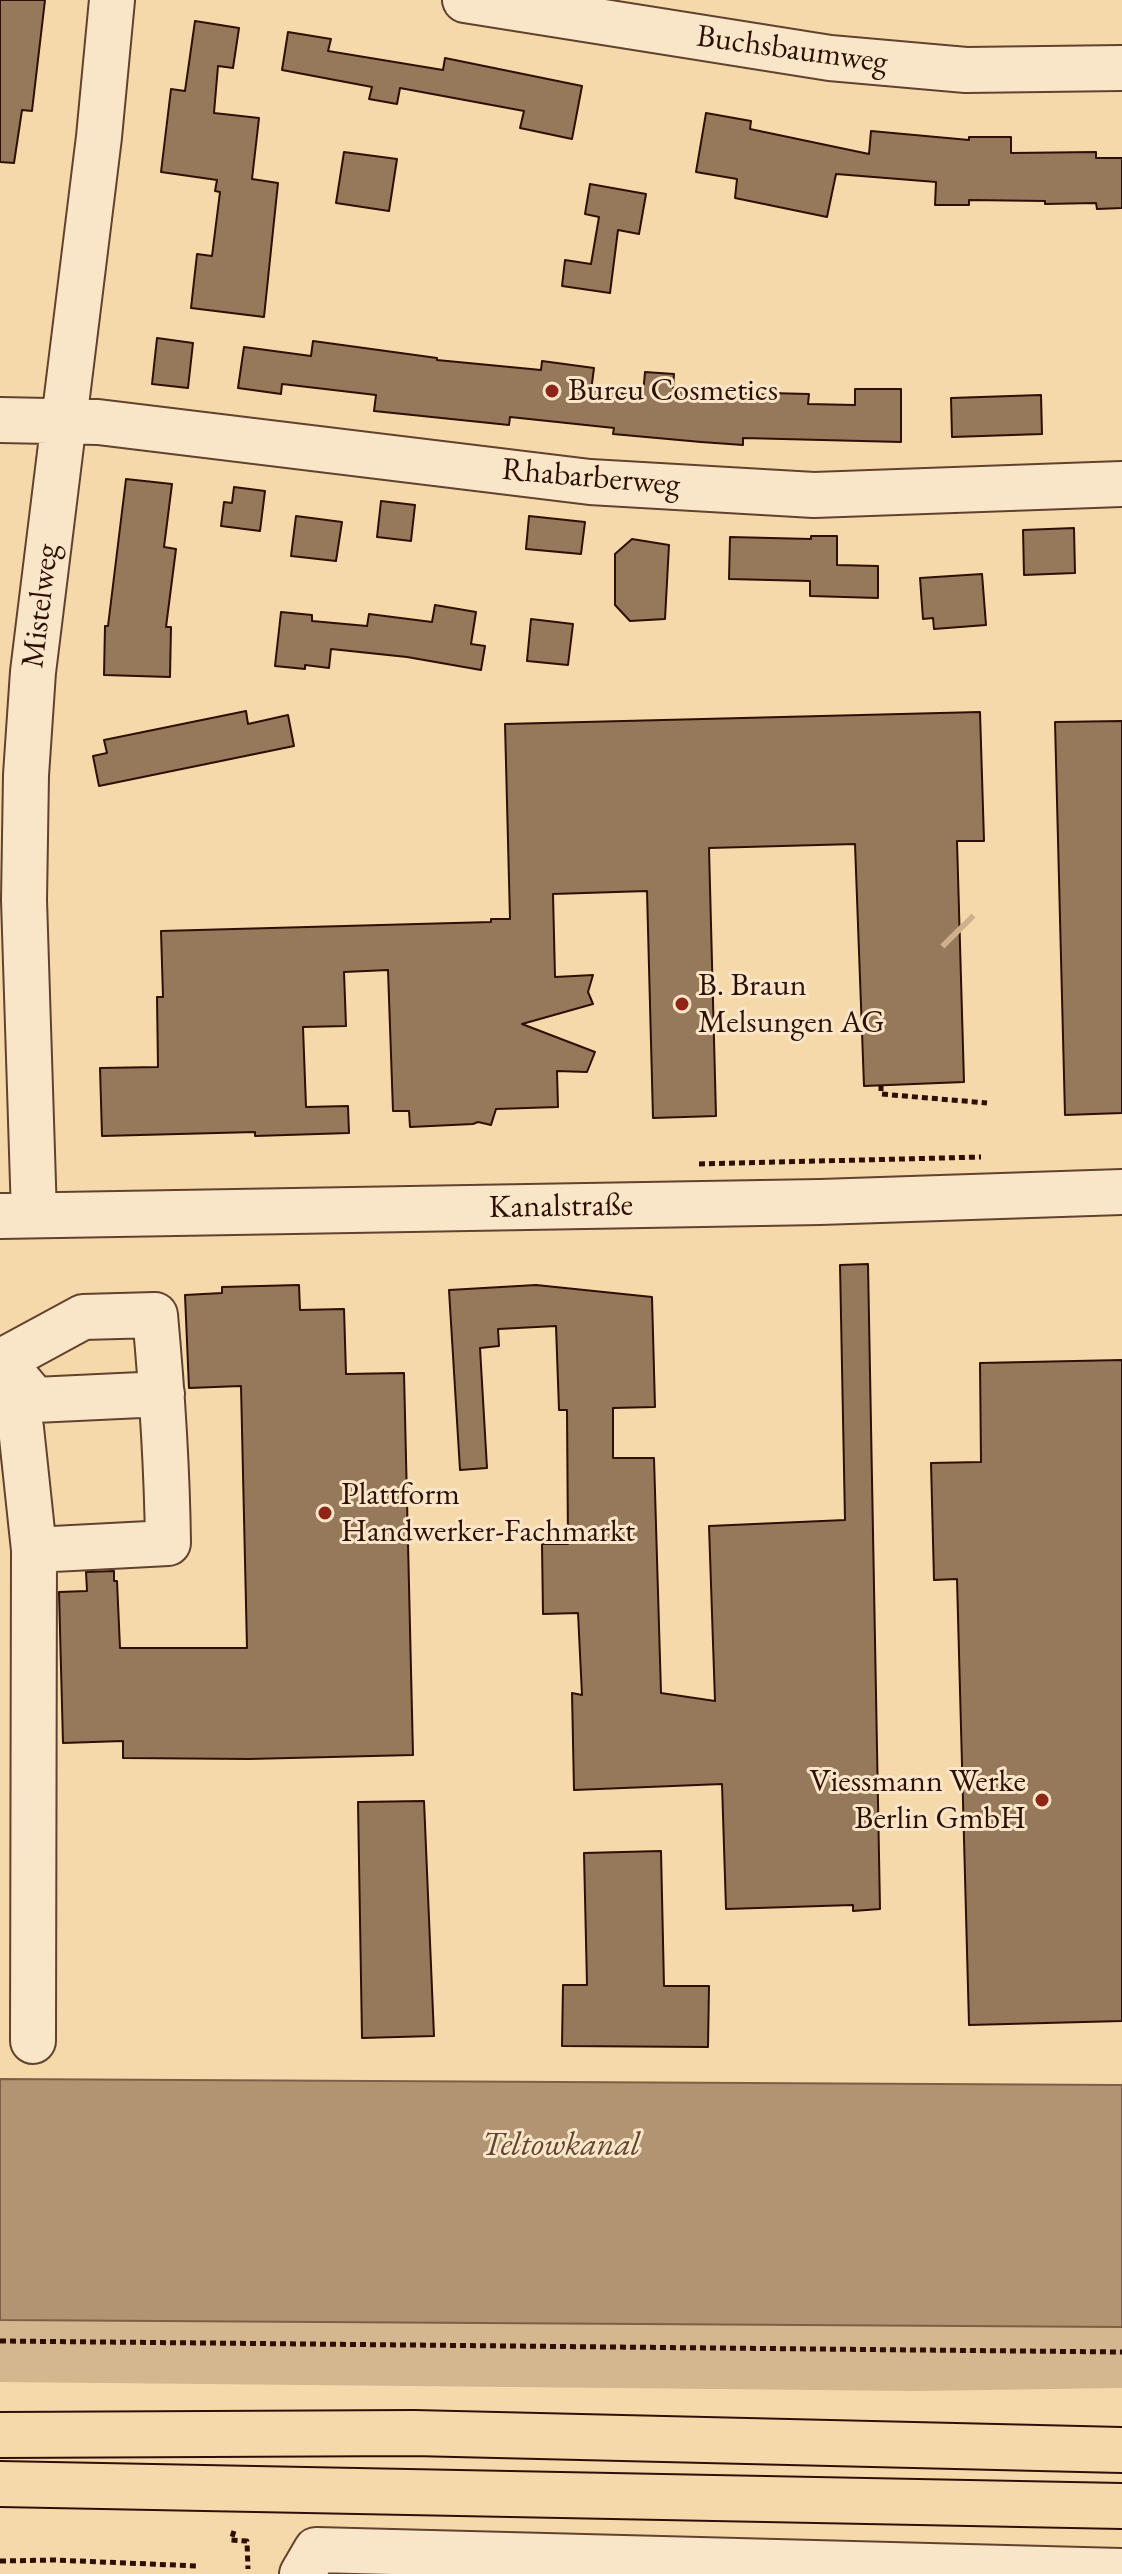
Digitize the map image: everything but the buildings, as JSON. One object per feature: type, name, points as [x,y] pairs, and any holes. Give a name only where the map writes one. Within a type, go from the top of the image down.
[{"type":"highway","points":[[0,2435],[414,2433],[1122,2450]]},
{"type":"highway","points":[[0,2484],[1122,2506]]},
{"type":"street","name":"Mistelweg","points":[[17,1216],[26,775],[33,672],[99,137],[112,0]]},
{"type":"street","name":"Buchsbaumweg","points":[[465,0],[598,11],[830,58],[951,69],[1122,68]]},
{"type":"street","name":"Rhabarberweg","points":[[0,420],[98,422],[590,482],[814,495],[1122,484]]},
{"type":"street","name":"Kanalstraße","points":[[17,1216],[820,1202],[1122,1192]]},
{"type":"street","points":[[1,1359],[83,1317],[155,1315],[167,1471],[168,1543],[34,1550]]},
{"type":"street","points":[[1,1359],[35,1400],[162,1394]]},
{"type":"street","points":[[1,1359],[21,1428],[34,1550],[33,2041]]},
{"type":"street","points":[[302,2574],[316,2550],[1122,2571]]},
{"type":"path","points":[[881,1085],[881,1094],[987,1103]]},
{"type":"path","points":[[0,2341],[1122,2352]]},
{"type":"path","points":[[234,2531],[231,2540],[247,2541],[248,2569]]},
{"type":"path","points":[[0,2561],[197,2566]]},
{"type":"shaded area","points":[[0,2320],[1122,2327],[1122,2388],[916,2391],[0,2382]]},
{"type":"water","name":"Teltowkanal","points":[[0,2079],[1122,2085],[1122,2327],[0,2320]]},
{"type":"tunnel","points":[[956,929],[960,933]]},
{"type":"place","name":"Burcu Cosmetics","points":[[552,391]]},
{"type":"place","name":"B. Braun Melsungen AG","points":[[682,1004]]},
{"type":"place","name":"Plattform Handwerker-Fachmarkt","points":[[325,1513]]},
{"type":"place","name":"Viessmann Werke Berlin GmbH","points":[[1042,1800]]}]
